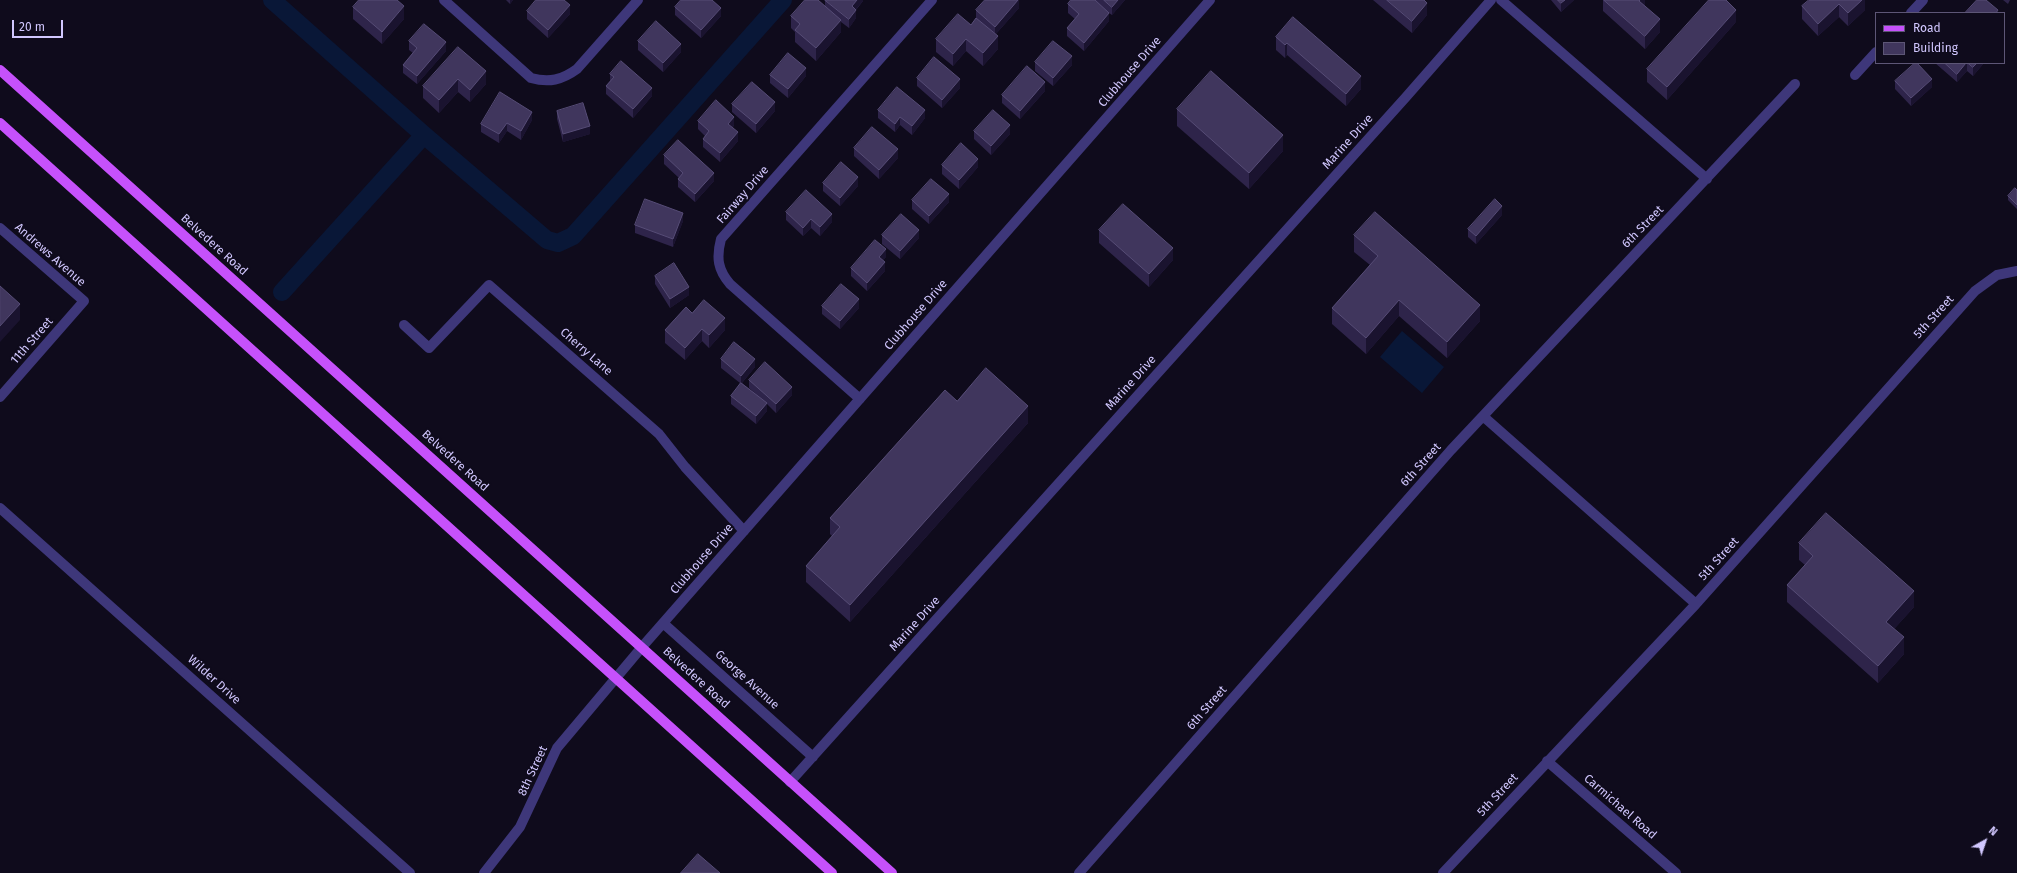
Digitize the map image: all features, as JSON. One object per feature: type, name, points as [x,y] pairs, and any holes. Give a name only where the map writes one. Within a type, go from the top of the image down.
[{"type":"main road","name":"Belvedere Road","points":[[0,70],[892,873]]},
{"type":"main road","points":[[0,123],[832,873]]},
{"type":"street","points":[[444,0],[531,78],[543,81],[555,81],[567,76],[576,69],[638,0]]},
{"type":"street","name":"Fairway Drive","points":[[860,399],[730,284],[720,269],[718,251],[721,239],[932,0]]},
{"type":"street","name":"Clubhouse Drive","points":[[642,647],[1210,0]]},
{"type":"street","name":"Marine Drive","points":[[790,782],[1406,97],[1491,0]]},
{"type":"street","points":[[1501,0],[1707,179]]},
{"type":"street","points":[[1912,12],[1920,1]]},
{"type":"street","points":[[1856,75],[1875,53]]},
{"type":"street","name":"6th Street","points":[[1079,873],[1451,450],[1707,179],[1794,84]]},
{"type":"street","name":"Andrews Avenue","points":[[0,228],[84,302]]},
{"type":"street","name":"5th Street","points":[[1443,873],[1696,604],[1975,291],[1997,275],[2017,271]]},
{"type":"street","name":"Cherry Lane","points":[[404,325],[429,348],[489,285],[659,434],[685,467],[744,531]]},
{"type":"street","name":"11th Street","points":[[0,397],[84,302]]},
{"type":"street","points":[[1484,416],[1696,604]]},
{"type":"street","name":"Wilder Drive","points":[[0,508],[410,873]]},
{"type":"street","name":"George Avenue","points":[[663,624],[813,757]]},
{"type":"street","name":"8th Street","points":[[484,873],[520,827],[557,748],[642,647]]},
{"type":"street","name":"Carmichael Road","points":[[1547,761],[1676,873]]},
{"type":"water","points":[[1402,331],[1444,367],[1422,393],[1380,357]]},
{"type":"building","points":[[359,0],[397,0],[404,6],[382,32],[353,7]]},
{"type":"building","points":[[536,0],[564,0],[570,5],[548,30],[527,11]]},
{"type":"building","points":[[681,0],[712,0],[721,8],[701,30],[675,7]]},
{"type":"building","points":[[805,0],[818,0],[841,20],[816,48],[795,30],[800,24],[791,16]]},
{"type":"building","points":[[825,0],[857,0],[852,6],[856,10],[849,19]]},
{"type":"building","points":[[985,0],[1018,0],[995,27],[976,10]]},
{"type":"building","points":[[1071,0],[1095,0],[1109,13],[1084,43],[1067,28],[1079,14],[1068,4]]},
{"type":"building","points":[[1104,0],[1118,0],[1112,7]]},
{"type":"building","points":[[1387,0],[1424,0],[1427,3],[1412,21]]},
{"type":"building","points":[[1558,0],[1565,0],[1561,3]]},
{"type":"building","points":[[1604,0],[1640,0],[1639,1],[1660,19],[1645,36]]},
{"type":"building","points":[[1709,0],[1726,0],[1736,10],[1667,87],[1647,69]]},
{"type":"building","points":[[1809,0],[1862,0],[1848,13],[1839,4],[1818,24],[1802,6]]},
{"type":"building","points":[[1977,0],[1986,0],[1998,10],[1997,12],[1966,12]]},
{"type":"building","points":[[958,14],[971,25],[976,18],[998,36],[983,53],[966,39],[953,54],[936,39]]},
{"type":"building","points":[[1293,17],[1361,76],[1346,94],[1287,43],[1285,45],[1276,37]]},
{"type":"building","points":[[656,21],[681,44],[663,63],[638,41]]},
{"type":"building","points":[[424,24],[446,42],[417,76],[403,65],[417,48],[409,41]]},
{"type":"building","points":[[1053,41],[1072,56],[1053,78],[1035,62]]},
{"type":"building","points":[[458,47],[486,71],[470,90],[458,79],[439,100],[423,86]]},
{"type":"building","points":[[788,53],[806,68],[788,89],[770,75]]},
{"type":"building","points":[[934,57],[960,79],[942,100],[917,78]]},
{"type":"building","points":[[621,61],[652,88],[633,109],[606,86],[614,77],[610,74]]},
{"type":"building","points":[[1914,64],[1918,64],[1932,79],[1911,98],[1895,81]]},
{"type":"building","points":[[1946,64],[1965,64],[1957,74]]},
{"type":"building","points":[[1969,64],[1976,64],[1973,67]]},
{"type":"building","points":[[1027,66],[1045,82],[1020,111],[1002,95]]},
{"type":"building","points":[[1211,71],[1283,135],[1249,173],[1177,109]]},
{"type":"building","points":[[752,82],[775,102],[756,124],[732,104]]},
{"type":"building","points":[[897,87],[925,110],[912,126],[900,117],[895,124],[878,110]]},
{"type":"building","points":[[500,92],[532,112],[521,131],[507,123],[499,134],[481,124]]},
{"type":"building","points":[[716,100],[734,117],[728,124],[738,132],[720,153],[703,139],[709,131],[698,121]]},
{"type":"building","points":[[583,103],[590,126],[563,134],[557,111]]},
{"type":"building","points":[[993,110],[1010,125],[991,146],[974,131]]},
{"type":"building","points":[[872,127],[898,149],[879,170],[854,148]]},
{"type":"building","points":[[678,140],[714,173],[695,194],[678,179],[683,173],[664,155]]},
{"type":"building","points":[[961,143],[978,159],[959,180],[942,165]]},
{"type":"building","points":[[841,162],[858,177],[840,198],[823,183]]},
{"type":"building","points":[[931,179],[949,194],[929,216],[912,200]]},
{"type":"building","points":[[2015,188],[2017,190],[2017,205],[2008,196]]},
{"type":"building","points":[[806,190],[832,214],[820,227],[811,219],[803,228],[786,212]]},
{"type":"building","points":[[645,199],[683,213],[673,239],[635,225]]},
{"type":"building","points":[[1495,199],[1502,206],[1476,236],[1468,229]]},
{"type":"building","points":[[1123,204],[1173,248],[1149,274],[1099,230]]},
{"type":"building","points":[[1375,212],[1480,305],[1447,342],[1399,300],[1366,338],[1332,308],[1378,256],[1354,235]]},
{"type":"building","points":[[901,214],[919,230],[900,251],[882,235]]},
{"type":"building","points":[[875,240],[886,249],[879,257],[885,262],[867,283],[851,268]]},
{"type":"building","points":[[674,263],[689,287],[670,299],[655,276]]},
{"type":"building","points":[[841,284],[859,299],[840,321],[822,306]]},
{"type":"building","points":[[0,286],[20,304],[0,326]]},
{"type":"building","points":[[704,300],[725,318],[709,335],[702,329],[685,348],[665,330],[686,307],[692,313]]},
{"type":"building","points":[[734,342],[755,359],[741,376],[721,359]]},
{"type":"building","points":[[765,362],[792,387],[776,404],[749,380]]},
{"type":"building","points":[[986,368],[1028,406],[850,605],[806,566],[840,527],[830,518],[945,390],[957,401]]},
{"type":"building","points":[[741,383],[767,403],[756,416],[731,396]]},
{"type":"building","points":[[1826,513],[1914,591],[1886,622],[1904,637],[1878,666],[1787,585],[1813,556],[1799,543]]},
{"type":"building","points":[[698,854],[720,873],[681,873]]},
{"type":"waterway","points":[[272,0],[424,135],[547,240],[558,243],[573,236],[783,0]]},
{"type":"waterway","points":[[282,292],[424,135]]}]
